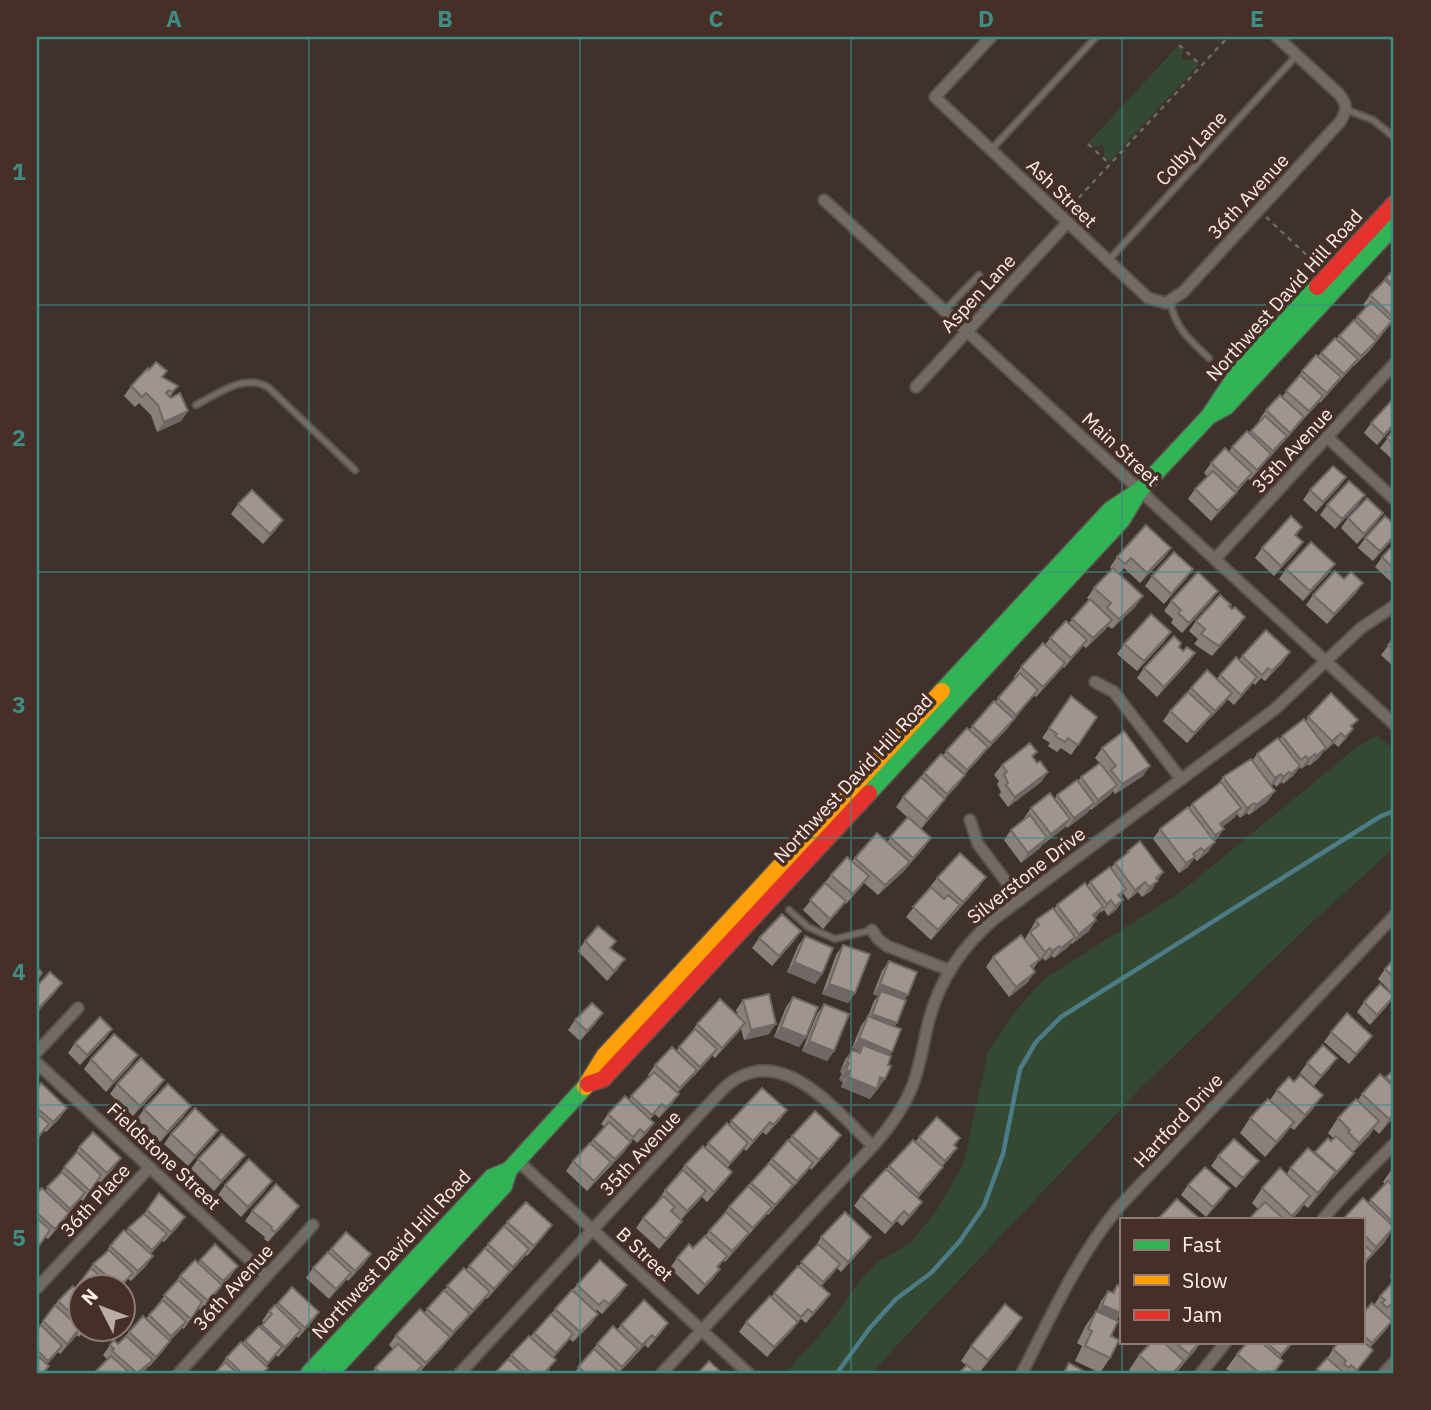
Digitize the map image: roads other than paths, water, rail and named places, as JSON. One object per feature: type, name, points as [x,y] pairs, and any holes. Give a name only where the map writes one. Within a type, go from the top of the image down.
[{"type":"street","name":"Ash Street","points":[[991,37],[935,97],[1148,299],[1170,302]]},
{"type":"street","points":[[1277,37],[1339,94],[1347,110]]},
{"type":"street","name":"36th Avenue","points":[[1170,302],[1286,181],[1340,122],[1347,110]]},
{"type":"street","name":"Main Street","points":[[824,200],[1394,724]]},
{"type":"street","name":"Northwest David Hill Road","points":[[331,1373],[504,1186],[513,1166],[588,1084],[604,1056],[1092,529],[1116,504],[1140,490],[1209,416],[1239,371],[1394,204]]},
{"type":"street","name":"Aspen Lane","points":[[916,387],[1067,223]]},
{"type":"street","name":"Northwest David Hill Road","points":[[1209,416],[1227,407],[1394,226]]},
{"type":"street","name":"35th Avenue","points":[[1215,559],[1394,364]]},
{"type":"street","points":[[1327,437],[1394,499]]},
{"type":"street","name":"Silverstone Drive","points":[[662,1373],[873,1146],[896,1117],[911,1088],[934,1004],[949,970],[966,946],[1020,900],[1275,709],[1361,628],[1394,606]]},
{"type":"street","points":[[1095,682],[1114,692],[1181,779]]},
{"type":"street","points":[[970,820],[978,845],[1020,900]]},
{"type":"street","name":"Hartford Drive","points":[[1022,1373],[1076,1269],[1103,1226],[1394,916]]},
{"type":"street","points":[[872,930],[887,946],[949,970]]},
{"type":"street","points":[[37,1052],[78,1008]]},
{"type":"street","name":"Fieldstone Street","points":[[37,1063],[267,1276]]},
{"type":"street","name":"35th Avenue","points":[[460,1373],[725,1087],[749,1074],[771,1071],[797,1078],[873,1146]]},
{"type":"street","points":[[1324,1218],[1394,1144]]},
{"type":"street","name":"Northwest David Hill Road","points":[[309,1373],[492,1177],[513,1166]]},
{"type":"street","name":"B Street","points":[[513,1166],[593,1230],[748,1373]]},
{"type":"street","name":"36th Place","points":[[37,1288],[150,1167]]},
{"type":"street","name":"36th Avenue","points":[[179,1373],[313,1225]]},
{"type":"street","points":[[1201,1373],[1224,1344]]},
{"type":"street","points":[[1384,1373],[1394,1362]]},
{"type":"lane","points":[[991,150],[1096,37]]},
{"type":"lane","name":"Colby Lane","points":[[1108,261],[1297,55]]},
{"type":"lane","points":[[1347,110],[1373,120],[1394,137]]},
{"type":"lane","points":[[944,311],[979,275]]},
{"type":"lane","points":[[1170,302],[1181,332],[1209,358]]},
{"type":"lane","points":[[196,405],[240,384],[257,382],[277,396],[355,470]]},
{"type":"lane","points":[[789,910],[808,927],[835,939],[872,930]]},
{"type":"waterway","points":[[837,1373],[869,1329],[896,1299],[931,1273],[960,1241],[984,1206],[1003,1154],[1020,1069],[1036,1042],[1061,1017],[1381,816],[1394,811]]}]
